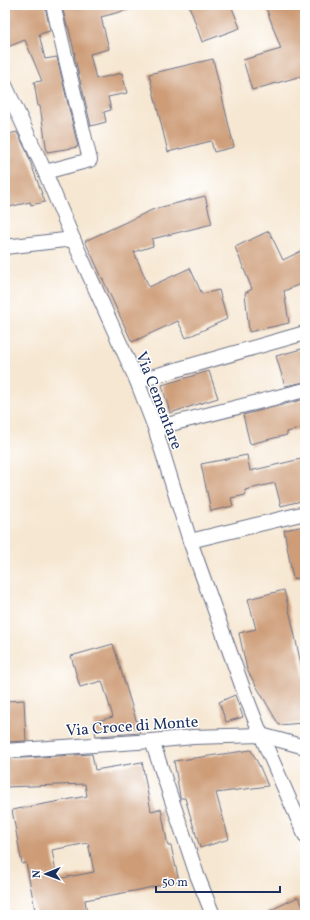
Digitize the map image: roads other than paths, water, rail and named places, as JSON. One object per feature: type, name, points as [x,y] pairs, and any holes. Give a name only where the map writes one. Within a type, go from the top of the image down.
[{"type":"street","points":[[45,172],[90,160],[53,5]]},
{"type":"street","name":"Via Cementare","points":[[5,85],[45,172],[73,239],[137,381],[156,428],[190,541],[245,694],[305,834]]},
{"type":"street","points":[[5,247],[73,239]]},
{"type":"street","points":[[137,381],[305,333]]},
{"type":"street","points":[[156,428],[305,390]]},
{"type":"street","points":[[190,541],[305,513]]},
{"type":"street","name":"Via Croce di Monte","points":[[5,751],[152,742],[193,737],[262,735],[305,747]]},
{"type":"street","points":[[152,742],[197,875],[213,915]]}]
